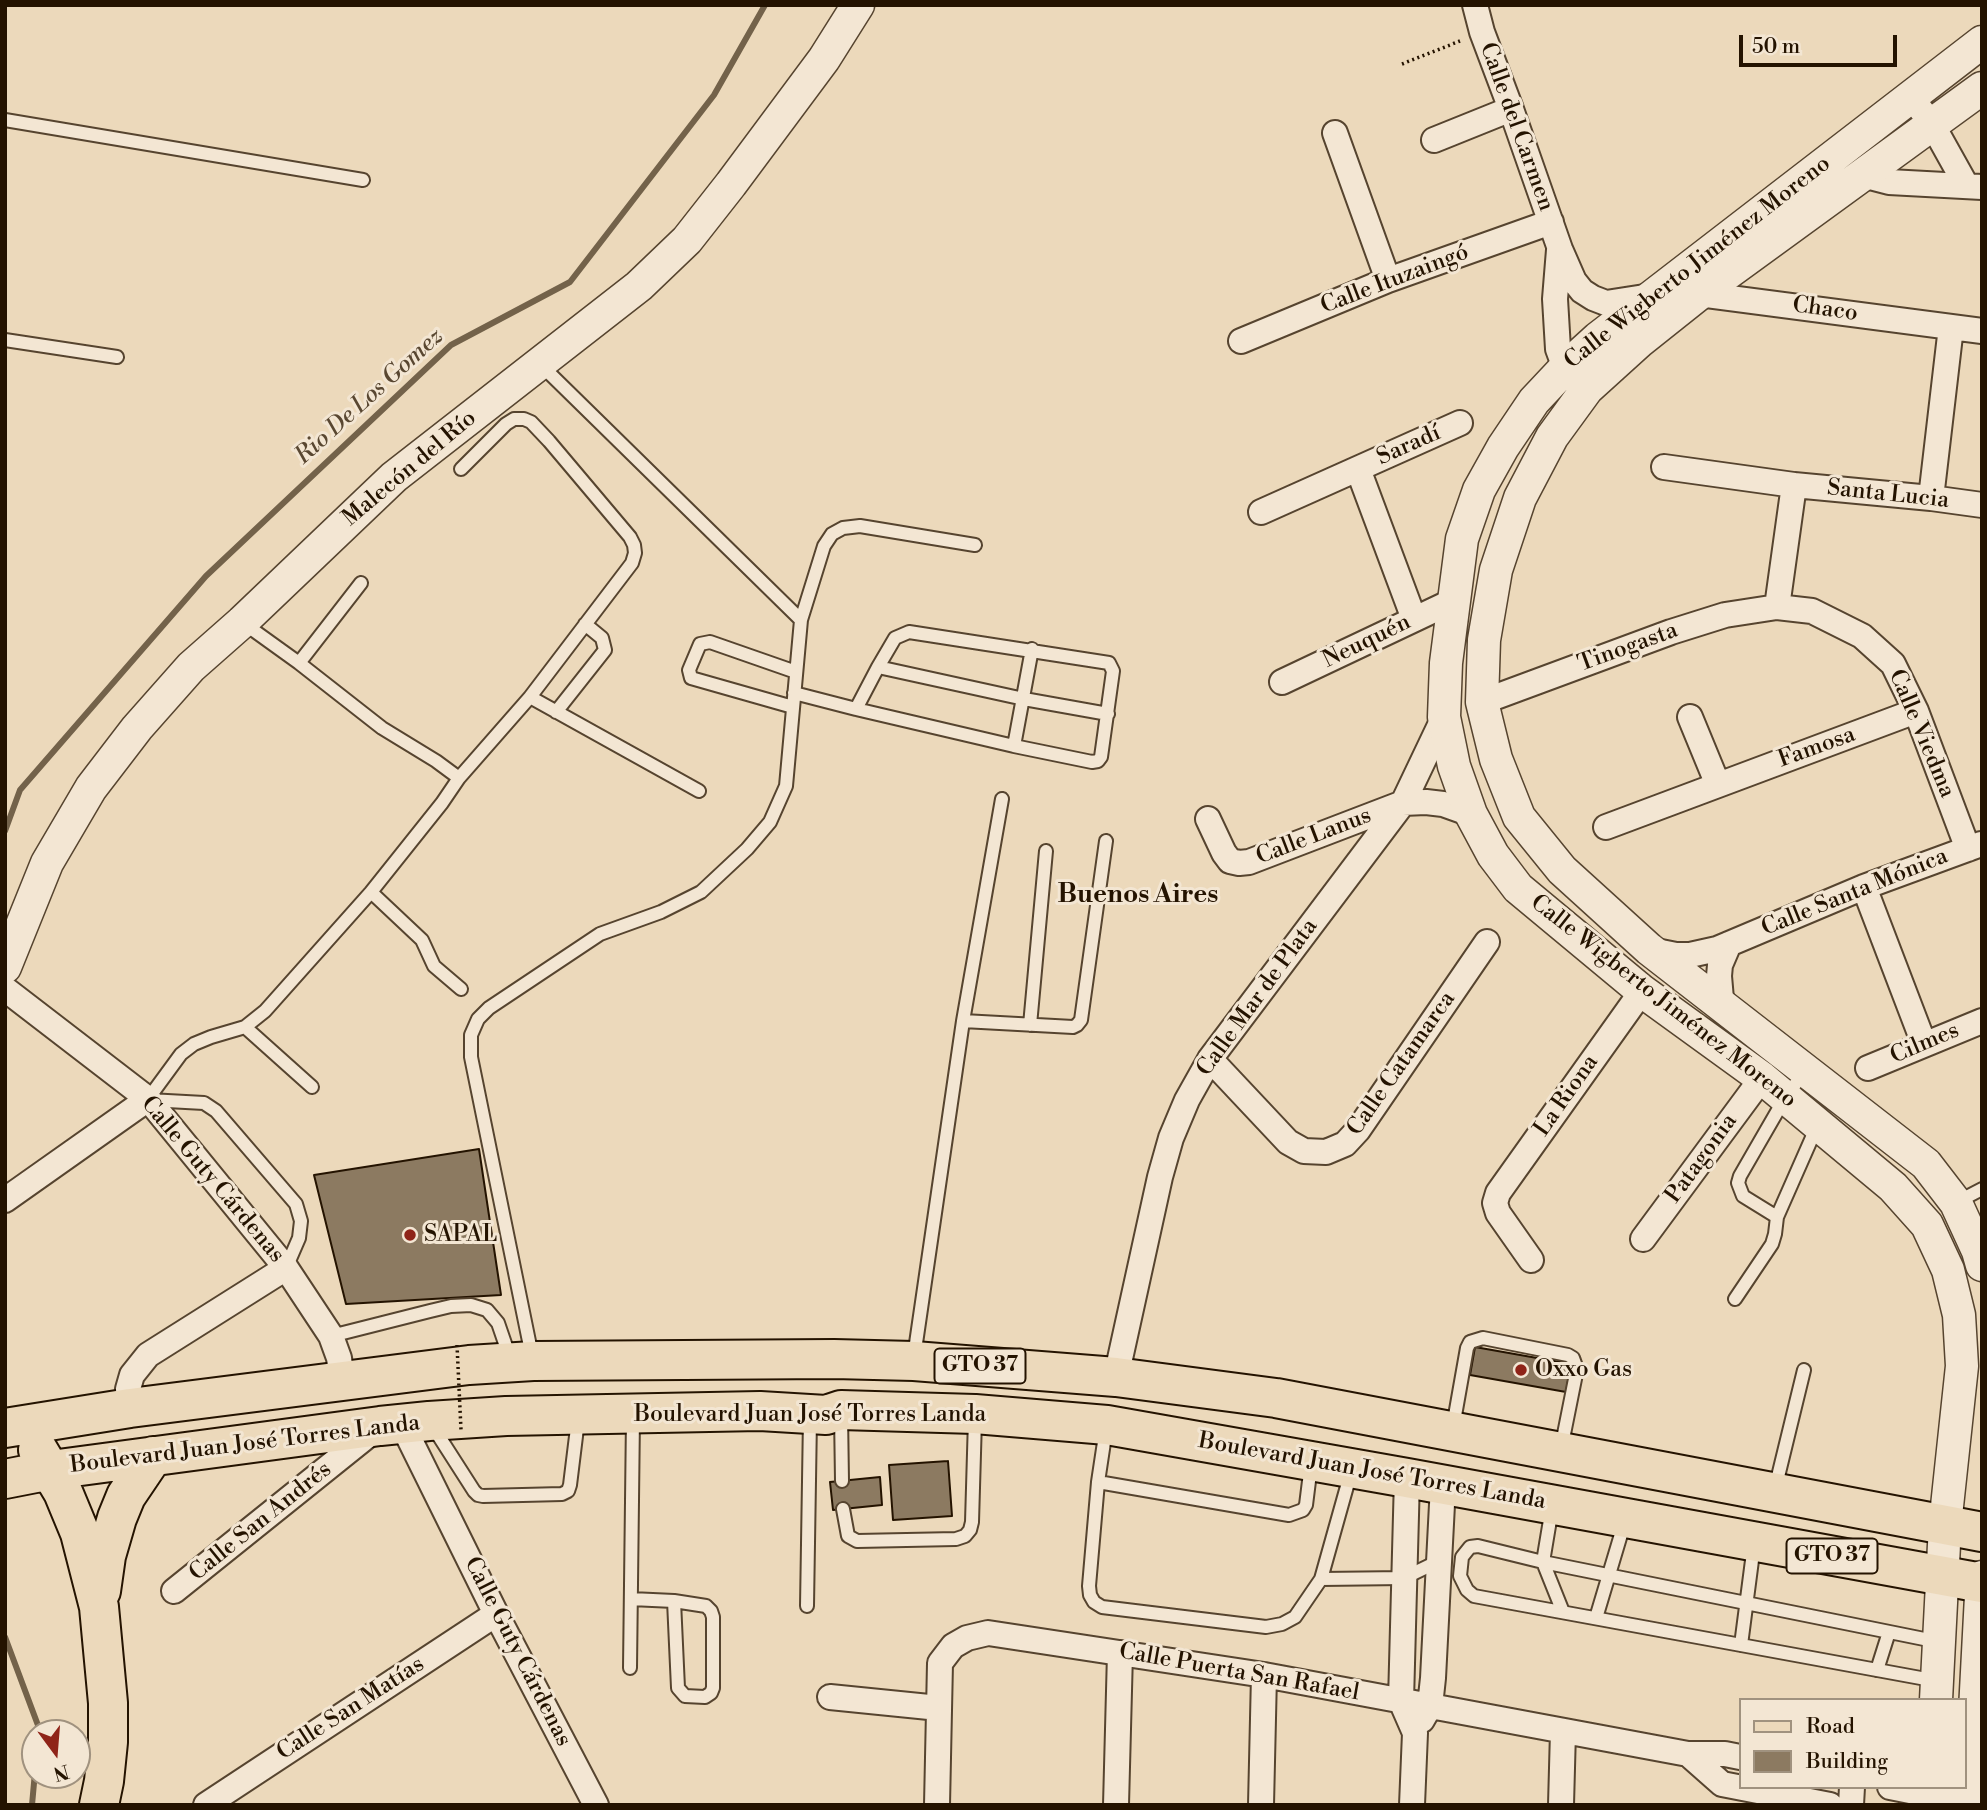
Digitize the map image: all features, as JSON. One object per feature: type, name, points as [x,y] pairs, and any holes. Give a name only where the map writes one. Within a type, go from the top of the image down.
[{"type":"main road","name":"GTO 37","points":[[8,1422],[424,1369],[522,1362],[834,1359],[914,1361],[1116,1377],[1276,1398],[1964,1529]]},
{"type":"main road","name":"Boulevard Juan José Torres Landa","points":[[5,1479],[153,1456],[506,1416],[760,1411],[975,1414],[1107,1425],[1982,1583]]},
{"type":"main road","points":[[8,1422],[38,1450],[63,1492],[80,1533],[99,1607],[108,1703],[104,1781],[99,1805]]},
{"type":"main road","points":[[99,1607],[111,1537],[127,1496],[153,1456]]},
{"type":"street","name":"Malecón del Río","points":[[5,967],[47,863],[91,788],[137,728],[191,667],[394,477],[639,286],[687,240],[824,59],[858,5]]},
{"type":"street","name":"Calle del Carmen","points":[[1475,5],[1482,32],[1574,281],[1582,291],[1606,303],[1652,296]]},
{"type":"street","name":"Calle Wigberto Jiménez Moreno","points":[[1937,1690],[1943,1576],[1964,1529],[1962,1366],[1959,1315],[1948,1270],[1927,1225],[1893,1187],[1818,1124],[1642,991],[1518,888],[1493,855],[1471,814],[1454,766],[1444,717],[1452,601],[1462,539],[1479,489],[1534,401],[1598,338],[1982,42]]},
{"type":"street","name":"Calle Wigberto Jiménez Moreno","points":[[1982,88],[1699,293],[1587,389],[1552,437],[1520,498],[1496,570],[1484,639],[1482,702],[1496,760],[1519,817],[1562,870],[1649,949],[1969,1196],[1982,1265]]},
{"type":"street","points":[[1911,97],[1974,186]]},
{"type":"street","points":[[1434,139],[1511,109]]},
{"type":"street","points":[[1335,133],[1388,280]]},
{"type":"street","points":[[1862,175],[1889,182],[1974,186]]},
{"type":"street","name":"Calle Ituzaingó","points":[[1241,341],[1388,280],[1551,222]]},
{"type":"street","name":"Calle del Carmen","points":[[1560,249],[1556,272],[1555,324],[1558,349],[1565,368]]},
{"type":"street","name":"Chaco","points":[[1699,293],[1982,331]]},
{"type":"street","points":[[1931,498],[1951,327]]},
{"type":"street","points":[[1565,368],[1587,389]]},
{"type":"street","name":"Saradí","points":[[1261,512],[1460,423]]},
{"type":"street","name":"Santa Lucia","points":[[1664,467],[1794,485],[1982,505]]},
{"type":"street","points":[[1358,468],[1414,619]]},
{"type":"street","points":[[1777,607],[1794,485]]},
{"type":"street","name":"Neuquén","points":[[1282,682],[1452,601]]},
{"type":"street","name":"Tinogasta","points":[[1482,702],[1671,632],[1726,615],[1777,607]]},
{"type":"street","name":"Calle Viedma","points":[[1777,607],[1812,611],[1862,636],[1893,664],[1975,846]]},
{"type":"street","name":"Famosa","points":[[1606,827],[1916,711]]},
{"type":"street","name":"Calle Mar de Plata","points":[[1116,1377],[1160,1177],[1171,1138],[1187,1100],[1210,1059],[1403,803],[1444,717]]},
{"type":"street","points":[[1690,717],[1718,785]]},
{"type":"street","points":[[1403,803],[1443,804],[1471,814]]},
{"type":"street","name":"Calle Lanus","points":[[1208,818],[1230,861],[1239,863],[1249,862],[1403,803]]},
{"type":"street","name":"Calle Santa Mónica","points":[[1649,949],[1690,955],[1717,950],[1864,887],[1975,846]]},
{"type":"street","points":[[1864,887],[1924,1044]]},
{"type":"street","name":"Calle Catamarca","points":[[1210,1059],[1288,1142],[1304,1151],[1326,1152],[1345,1144],[1358,1130],[1487,942]]},
{"type":"street","points":[[1726,1010],[1721,999],[1719,976],[1720,965],[1729,944]]},
{"type":"street","name":"Calle Guty Cárdenas","points":[[5,989],[148,1100],[286,1268],[331,1336],[339,1358],[342,1380]]},
{"type":"street","name":"La Riona","points":[[1531,1261],[1498,1213],[1495,1203],[1498,1194],[1642,991]]},
{"type":"street","name":"Cilmes","points":[[1868,1068],[1982,1021]]},
{"type":"street","name":"Patagonia","points":[[1643,1239],[1773,1088]]},
{"type":"street","points":[[5,1200],[148,1100]]},
{"type":"street","points":[[130,1408],[128,1389],[132,1375],[138,1364],[148,1355],[286,1268]]},
{"type":"street","name":"Calle Guty Cárdenas","points":[[418,1425],[496,1614],[595,1805],[616,1805]]},
{"type":"street","name":"Calle San Andrés","points":[[174,1591],[418,1425]]},
{"type":"street","points":[[1415,1733],[1430,1706],[1439,1561],[1425,1481]]},
{"type":"street","points":[[1412,1805],[1415,1733],[1401,1701],[1405,1578],[1425,1481]]},
{"type":"street","points":[[1899,1789],[1970,1804],[1982,1577]]},
{"type":"street","name":"Calle San Matías","points":[[206,1805],[496,1614]]},
{"type":"street","name":"Calle Puerta San Rafael","points":[[937,1805],[940,1663],[953,1646],[967,1638],[988,1633],[1264,1675],[1688,1754],[1738,1757]]},
{"type":"street","points":[[1116,1805],[1120,1653]]},
{"type":"street","points":[[1261,1805],[1264,1675]]},
{"type":"street","points":[[830,1698],[939,1708]]},
{"type":"street","points":[[1561,1805],[1563,1731]]},
{"type":"street","points":[[1688,1754],[1722,1794],[1830,1805]]},
{"type":"lane","points":[[5,120],[363,180]]},
{"type":"lane","points":[[5,340],[117,358]]},
{"type":"lane","points":[[540,363],[801,620]]},
{"type":"lane","points":[[148,1100],[181,1054],[203,1040],[245,1027],[265,1011],[371,892],[459,778],[530,697],[632,562],[635,553],[629,537],[530,422],[514,419],[461,469]]},
{"type":"lane","points":[[522,1362],[471,1057],[471,1035],[478,1020],[489,1007],[600,934],[661,912],[701,892],[747,849],[770,822],[786,786],[792,744],[801,620],[824,545],[832,534],[843,528],[860,526],[975,545]]},
{"type":"lane","points":[[299,663],[361,583]]},
{"type":"lane","points":[[242,622],[382,728],[459,778]]},
{"type":"lane","points":[[556,712],[605,650],[602,638],[585,624]]},
{"type":"lane","points":[[794,693],[856,709],[1014,746],[1092,762],[1101,757],[1113,671],[1109,663],[909,632],[895,638],[856,709]]},
{"type":"lane","points":[[793,707],[691,678],[689,670],[700,644],[710,642],[796,672]]},
{"type":"lane","points":[[1014,746],[1032,649]]},
{"type":"lane","points":[[878,667],[1108,714]]},
{"type":"lane","points":[[530,697],[699,790]]},
{"type":"lane","points":[[914,1361],[963,1021],[1002,799]]},
{"type":"lane","points":[[963,1021],[1073,1027],[1081,1020],[1106,841]]},
{"type":"lane","points":[[1030,1025],[1046,851]]},
{"type":"lane","points":[[371,892],[422,940],[434,966],[461,989]]},
{"type":"lane","points":[[245,1027],[312,1087]]},
{"type":"lane","points":[[1777,1217],[1743,1196],[1738,1183],[1773,1088],[1806,1070]]},
{"type":"lane","points":[[148,1100],[204,1102],[216,1111],[296,1204],[301,1221],[299,1238],[286,1268]]},
{"type":"lane","points":[[1735,1299],[1772,1244],[1777,1217],[1818,1124]]},
{"type":"lane","points":[[331,1336],[451,1306],[471,1305],[487,1310],[522,1362]]},
{"type":"lane","points":[[1452,1432],[1467,1348],[1470,1342],[1483,1338],[1573,1358],[1577,1369],[1560,1452]]},
{"type":"lane","points":[[1775,1493],[1804,1370]]},
{"type":"lane","points":[[825,1412],[842,1481]]},
{"type":"lane","points":[[807,1606],[825,1412]]},
{"type":"lane","points":[[630,1668],[634,1414]]},
{"type":"lane","points":[[843,1509],[848,1536],[857,1541],[956,1539],[965,1536],[970,1531],[972,1522],[975,1414]]},
{"type":"lane","points":[[418,1425],[478,1495],[562,1494],[568,1491],[570,1485],[579,1415]]},
{"type":"lane","points":[[1107,1425],[1098,1482],[1089,1586],[1094,1602],[1102,1607],[1266,1626],[1282,1624],[1295,1617],[1321,1579],[1352,1468]]},
{"type":"lane","points":[[1098,1482],[1289,1515],[1303,1510],[1306,1505],[1311,1461]]},
{"type":"lane","points":[[1552,1504],[1542,1562],[1563,1612]]},
{"type":"lane","points":[[1596,1618],[1626,1518]]},
{"type":"lane","points":[[1741,1645],[1755,1542]]},
{"type":"lane","points":[[1937,1690],[1877,1670],[1474,1596],[1467,1590],[1460,1576],[1462,1557],[1470,1547],[1478,1546],[1542,1562],[1939,1642]]},
{"type":"lane","points":[[1321,1579],[1405,1578],[1439,1561]]},
{"type":"lane","points":[[631,1599],[674,1601],[706,1606],[713,1617],[712,1688],[711,1693],[705,1697],[685,1696],[678,1688],[674,1601]]},
{"type":"lane","points":[[1877,1670],[1889,1632]]},
{"type":"path","points":[[1402,64],[1482,32]]},
{"type":"path","points":[[418,1425],[457,1345]]},
{"type":"building","name":"SAPAL","points":[[479,1149],[501,1295],[346,1304],[314,1175]]},
{"type":"building","name":"Oxxo Gas","points":[[1475,1347],[1571,1364],[1566,1392],[1470,1375]]},
{"type":"building","points":[[948,1461],[952,1516],[893,1520],[889,1465]]},
{"type":"building","points":[[880,1477],[882,1505],[833,1510],[830,1482]]},
{"type":"waterway","name":"Rio De Los Gomez","points":[[5,831],[20,790],[206,576],[451,345],[570,282],[714,95],[765,5]]},
{"type":"waterway","name":"Rio De Los Gomez","points":[[5,1637],[36,1719]]},
{"type":"waterway","name":"Rio De Los Gomez","points":[[32,1805],[33,1789]]},
{"type":"place","name":"SAPAL","points":[[410,1235]]},
{"type":"place","name":"Oxxo Gas","points":[[1521,1370]]},
{"type":"district","name":"Buenos Aires","points":[[1138,896]]}]
